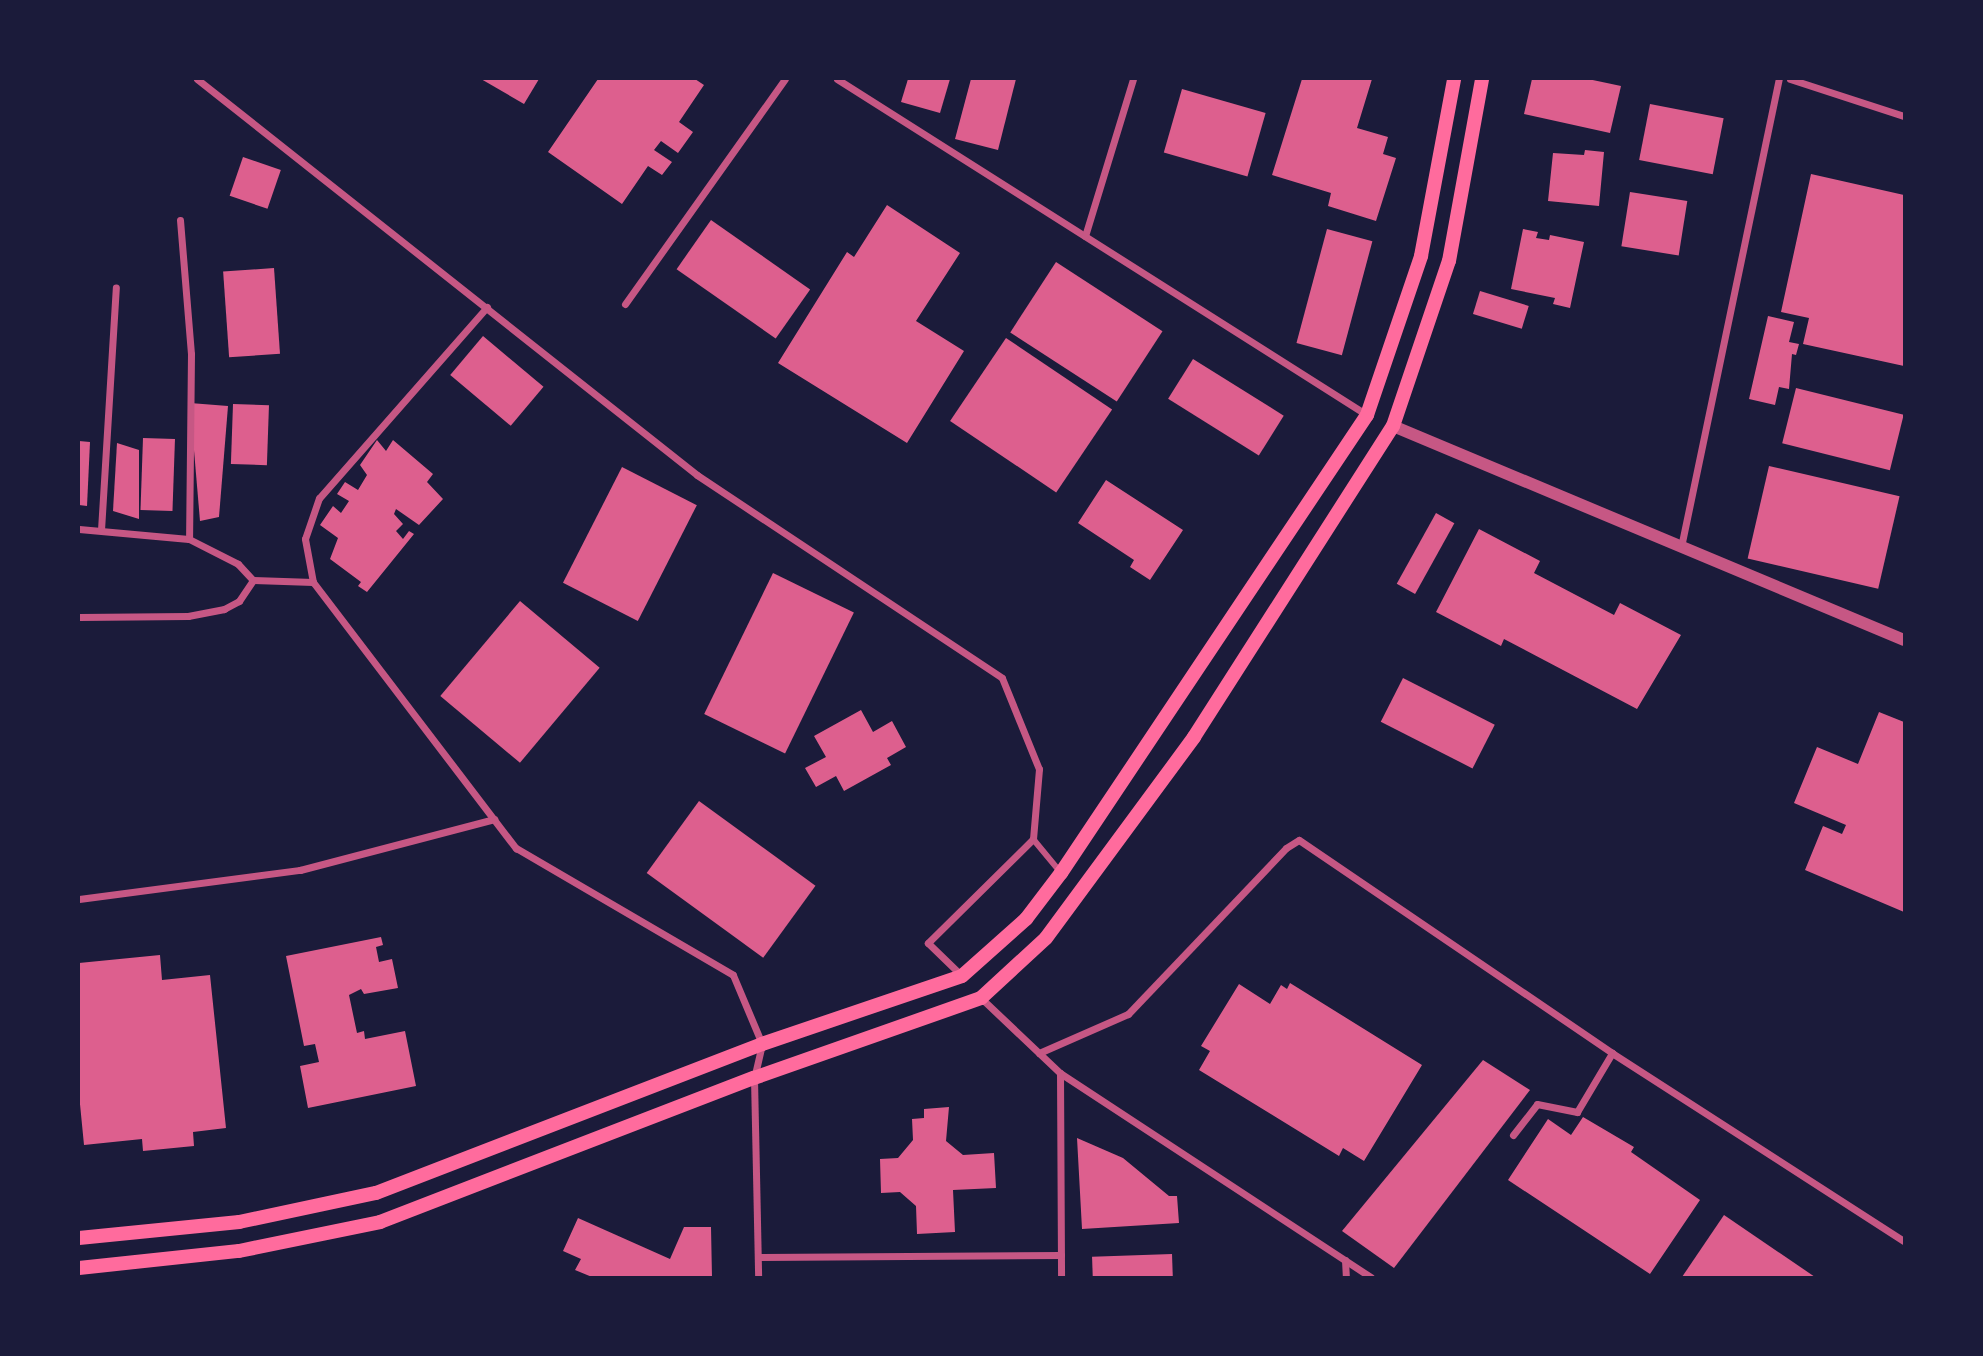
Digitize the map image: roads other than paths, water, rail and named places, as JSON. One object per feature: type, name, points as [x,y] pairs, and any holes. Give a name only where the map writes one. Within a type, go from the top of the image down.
[{"type":"main road","points":[[79,1238],[239,1222],[376,1193],[762,1044],[962,976],[1026,919],[1061,873],[1367,415],[1422,256],[1454,79]]},
{"type":"main road","points":[[79,1268],[239,1251],[380,1222],[754,1078],[981,998],[1046,938],[1194,737],[1393,426],[1449,261],[1482,79]]},
{"type":"street","points":[[197,79],[487,307],[537,352],[697,475],[1002,678],[1039,769],[1033,839],[928,943],[962,976]]},
{"type":"street","points":[[625,304],[785,79]]},
{"type":"street","points":[[837,79],[1367,415]]},
{"type":"street","points":[[1085,236],[1133,79]]},
{"type":"street","points":[[1681,547],[1779,79]]},
{"type":"street","points":[[1790,79],[1904,116]]},
{"type":"street","points":[[180,220],[191,354],[189,539]]},
{"type":"street","points":[[101,530],[116,287]]},
{"type":"street","points":[[487,307],[319,498],[305,539],[313,582],[516,848],[733,975],[762,1044],[754,1078],[758,1277]]},
{"type":"street","points":[[1393,426],[1904,640]]},
{"type":"street","points":[[79,529],[189,539],[238,564],[253,580],[313,582]]},
{"type":"street","points":[[79,617],[188,616],[223,609],[239,601],[253,580]]},
{"type":"street","points":[[79,899],[300,870],[494,819]]},
{"type":"street","points":[[1033,839],[1061,873]]},
{"type":"street","points":[[1039,1053],[1128,1014],[1286,848],[1299,840],[1612,1053],[1904,1241]]},
{"type":"street","points":[[981,998],[1060,1073],[1371,1277]]},
{"type":"street","points":[[1513,1135],[1538,1104],[1577,1112],[1612,1053]]},
{"type":"street","points":[[1060,1073],[1061,1277]]},
{"type":"street","points":[[758,1257],[1061,1255]]},
{"type":"street","points":[[1345,1260],[1346,1277]]}]
